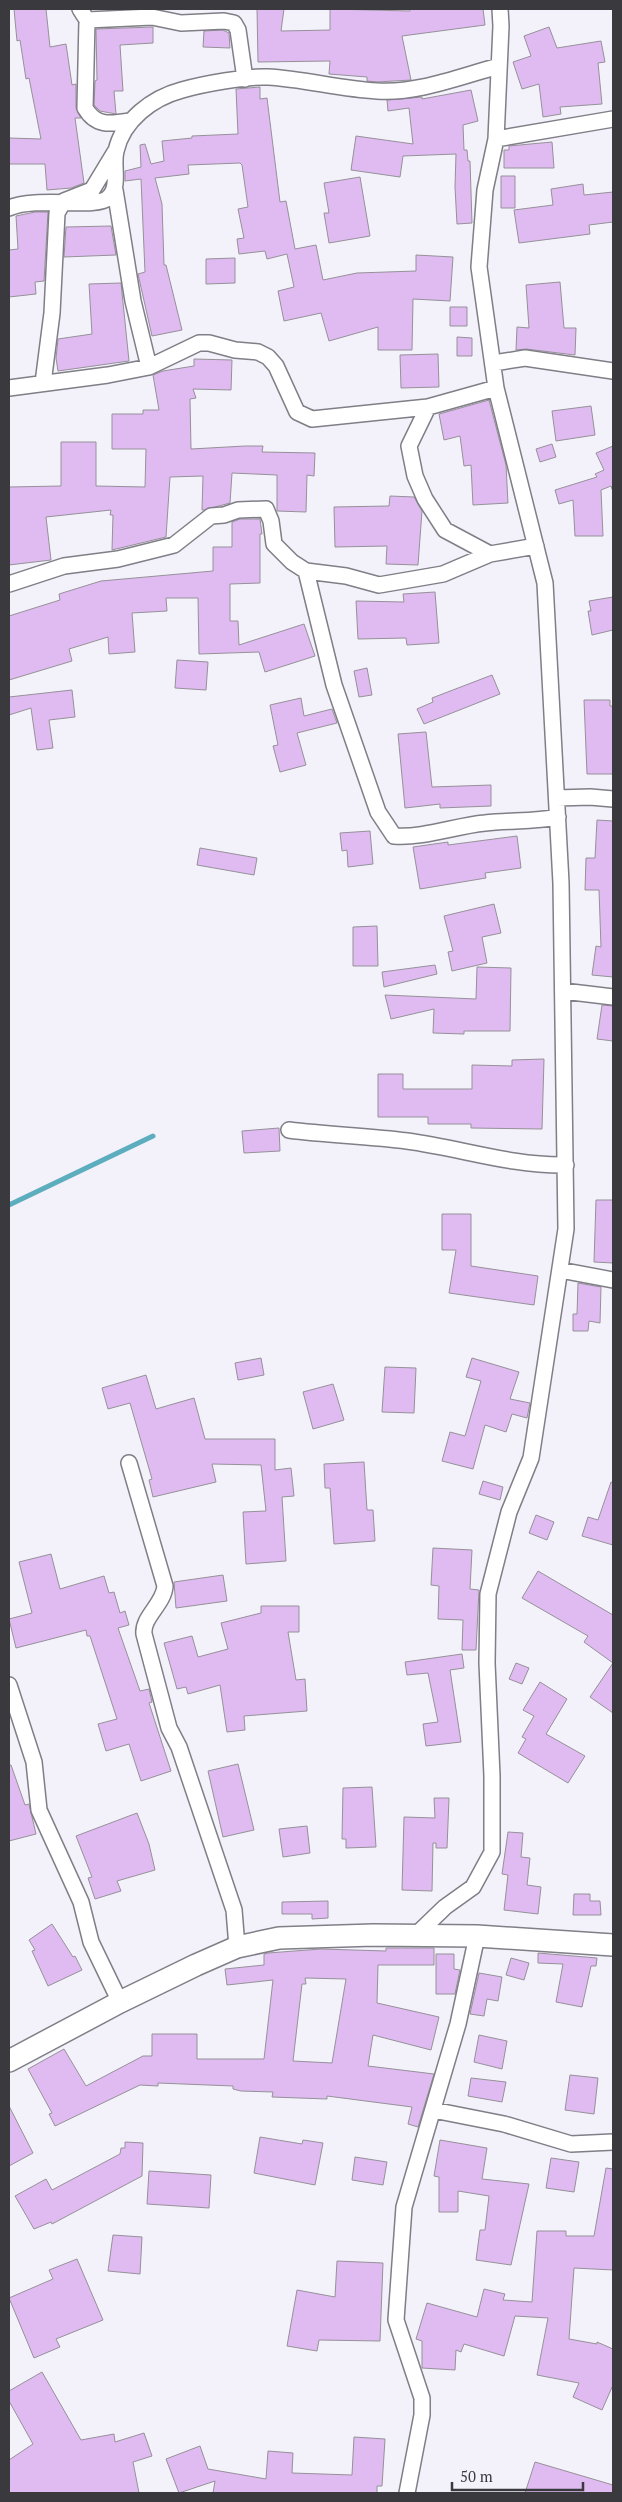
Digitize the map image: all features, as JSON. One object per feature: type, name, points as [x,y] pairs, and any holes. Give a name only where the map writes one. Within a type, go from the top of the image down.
[{"type":"street","points":[[416,1935],[445,1907],[473,1887],[492,1852],[492,1776],[487,1663],[488,1594],[509,1512],[531,1458],[566,1228],[563,991],[558,817],[545,583],[496,388],[480,267],[485,190],[496,139],[500,9]]},
{"type":"street","points":[[130,121],[111,124],[100,122],[91,118],[85,108],[83,14],[152,17],[181,23],[224,20],[234,23],[238,30],[244,79]]},
{"type":"street","points":[[43,383],[52,313],[57,213],[64,202],[92,190],[116,151],[130,121],[153,103],[181,90],[244,79],[266,77],[378,91],[415,88],[499,66]]},
{"type":"street","points":[[496,139],[613,119]]},
{"type":"street","points":[[116,151],[115,190],[133,301],[149,367]]},
{"type":"street","points":[[9,208],[26,202],[100,204],[109,198],[115,190]]},
{"type":"street","points":[[9,388],[149,367],[199,343],[209,343],[235,350],[258,352],[268,357],[276,366],[296,412],[312,418],[428,407],[496,388]]},
{"type":"street","points":[[494,363],[525,358],[613,371]]},
{"type":"street","points":[[428,407],[410,446],[415,476],[425,499],[445,530],[490,554]]},
{"type":"street","points":[[9,584],[64,566],[118,559],[174,545],[211,516],[224,515],[238,510],[266,509],[271,521],[274,544],[292,562],[306,571],[346,576],[379,585],[443,574],[490,554],[536,546]]},
{"type":"street","points":[[306,571],[334,685],[378,812],[394,836],[414,837],[484,823],[541,821],[558,817]]},
{"type":"street","points":[[557,798],[590,797],[613,800]]},
{"type":"street","points":[[563,991],[613,997]]},
{"type":"street","points":[[289,1130],[407,1141],[477,1156],[543,1165],[566,1164]]},
{"type":"street","points":[[560,1270],[613,1280]]},
{"type":"street","points":[[129,1463],[165,1586],[165,1595],[145,1624],[144,1634],[169,1728],[179,1747],[234,1910],[237,1947]]},
{"type":"street","points":[[9,1685],[34,1762],[40,1810],[81,1902],[91,1942],[120,2002]]},
{"type":"street","points":[[9,2061],[120,2002],[237,1947],[279,1938],[416,1935],[477,1936],[613,1945]]},
{"type":"street","points":[[408,2493],[422,2415],[422,2398],[396,2320],[404,2207],[458,2024],[477,1936]]},
{"type":"street","points":[[433,2110],[504,2124],[571,2144],[613,2142]]},
{"type":"building","points":[[14,9],[46,9],[50,47],[66,44],[72,85],[76,84],[76,108],[81,118],[75,118],[84,183],[71,188],[47,190],[45,164],[9,164],[9,138],[41,139],[29,78],[26,79],[20,40],[17,41]]},
{"type":"building","points":[[257,9],[284,9],[281,31],[330,30],[330,9],[410,11],[410,9],[483,9],[485,25],[402,36],[411,80],[377,82],[367,81],[367,77],[329,74],[330,61],[258,62]]},
{"type":"building","points":[[153,27],[153,43],[120,45],[123,91],[114,91],[116,114],[100,111],[94,105],[95,81],[97,80],[96,29]]},
{"type":"building","points":[[549,27],[557,48],[601,41],[605,62],[598,63],[602,104],[560,107],[561,114],[543,117],[539,84],[522,89],[513,62],[531,56],[524,36]]},
{"type":"building","points":[[223,30],[229,33],[230,48],[203,47],[204,31]]},
{"type":"building","points":[[260,87],[260,99],[267,98],[280,202],[286,201],[295,249],[316,245],[323,280],[357,273],[416,271],[416,255],[453,257],[450,301],[413,299],[412,350],[378,350],[378,327],[329,341],[321,313],[284,321],[278,291],[294,287],[287,254],[267,259],[265,251],[239,254],[237,239],[244,238],[238,209],[248,207],[242,165],[240,163],[188,165],[189,174],[155,178],[162,204],[164,265],[166,265],[182,330],[152,336],[138,274],[145,272],[141,179],[125,181],[125,171],[141,167],[140,145],[145,144],[151,164],[164,161],[162,141],[192,138],[192,136],[238,134],[236,89]]},
{"type":"building","points":[[471,90],[478,121],[463,125],[464,150],[467,150],[468,161],[470,161],[472,223],[457,224],[456,154],[403,156],[400,177],[351,170],[356,136],[413,144],[409,108],[388,111],[387,100],[422,97],[422,99]]},
{"type":"building","points":[[552,142],[554,168],[504,168],[504,150],[509,150],[509,146]]},
{"type":"building","points":[[501,176],[515,176],[515,208],[501,208]]},
{"type":"building","points":[[360,177],[370,236],[329,243],[324,213],[329,213],[324,183]]},
{"type":"building","points":[[583,184],[584,195],[613,192],[613,222],[589,225],[590,234],[519,243],[514,210],[553,205],[551,189]]},
{"type":"building","points":[[35,212],[48,212],[44,281],[35,282],[36,294],[9,297],[9,250],[18,249],[16,216]]},
{"type":"building","points":[[111,226],[116,255],[64,257],[66,227]]},
{"type":"building","points":[[235,258],[235,283],[206,284],[206,259]]},
{"type":"building","points":[[560,282],[564,328],[576,328],[575,355],[526,349],[516,350],[517,327],[529,328],[526,285]]},
{"type":"building","points":[[121,283],[129,361],[58,371],[56,358],[58,339],[92,334],[89,284]]},
{"type":"building","points":[[450,307],[467,307],[467,326],[450,326]]},
{"type":"building","points":[[457,337],[472,338],[472,356],[457,356]]},
{"type":"building","points":[[438,354],[439,387],[401,388],[400,355]]},
{"type":"building","points":[[194,359],[232,360],[231,390],[193,389],[196,398],[190,399],[191,449],[263,446],[262,452],[315,453],[314,476],[307,475],[306,512],[277,511],[277,475],[232,473],[230,503],[204,510],[202,510],[203,476],[170,477],[166,537],[112,550],[113,515],[110,515],[111,510],[46,517],[51,560],[9,565],[9,487],[61,486],[61,442],[96,442],[96,486],[145,487],[146,449],[112,449],[112,414],[143,414],[143,410],[159,410],[153,375],[163,371],[194,366]]},
{"type":"building","points":[[489,400],[506,465],[508,503],[473,505],[471,465],[464,466],[460,436],[444,440],[439,414]]},
{"type":"building","points":[[591,406],[595,435],[556,441],[552,411]]},
{"type":"building","points":[[552,444],[556,457],[540,462],[536,449]]},
{"type":"building","points":[[613,446],[613,492],[611,486],[601,490],[603,536],[575,536],[573,500],[559,504],[555,490],[597,477],[595,474],[604,470],[596,453]]},
{"type":"building","points":[[390,496],[414,497],[422,511],[418,565],[386,564],[387,546],[335,547],[334,507],[389,506]]},
{"type":"building","points":[[240,519],[260,519],[262,534],[260,534],[260,583],[230,584],[230,621],[238,621],[239,645],[304,624],[315,656],[265,672],[259,652],[199,654],[198,598],[166,598],[167,611],[132,613],[135,652],[109,654],[108,637],[69,649],[72,661],[9,680],[9,616],[60,600],[59,594],[101,581],[213,571],[213,547],[232,547],[232,522]]},
{"type":"building","points":[[435,592],[439,643],[407,645],[406,638],[358,639],[356,601],[404,602],[403,594]]},
{"type":"building","points":[[613,597],[613,630],[592,635],[588,611],[591,611],[589,601]]},
{"type":"building","points":[[177,660],[208,662],[206,690],[175,688]]},
{"type":"building","points":[[367,668],[372,695],[359,697],[354,671]]},
{"type":"building","points":[[492,675],[500,694],[424,724],[417,709],[433,702],[432,698]]},
{"type":"building","points":[[72,690],[75,717],[49,720],[53,748],[37,750],[31,708],[9,715],[9,697]]},
{"type":"building","points":[[301,698],[304,716],[332,709],[337,723],[297,733],[306,765],[280,772],[273,746],[278,745],[270,705]]},
{"type":"building","points":[[584,700],[610,700],[610,706],[613,706],[613,774],[587,774]]},
{"type":"building","points":[[426,732],[432,787],[491,785],[491,806],[440,808],[440,804],[405,808],[398,734]]},
{"type":"building","points":[[597,820],[613,821],[613,977],[592,975],[596,946],[601,947],[599,890],[585,890],[586,858],[595,858]]},
{"type":"building","points":[[370,831],[373,864],[348,867],[347,850],[342,851],[340,833]]},
{"type":"building","points":[[517,836],[521,868],[485,873],[486,878],[420,889],[413,847],[448,842],[448,845]]},
{"type":"building","points":[[200,848],[257,858],[254,875],[197,865]]},
{"type":"building","points":[[494,904],[501,933],[482,937],[487,963],[452,971],[448,952],[453,951],[444,916]]},
{"type":"building","points":[[377,926],[378,966],[353,966],[353,927]]},
{"type":"building","points":[[435,965],[437,974],[384,987],[382,972]]},
{"type":"building","points":[[477,967],[511,968],[510,1031],[464,1031],[464,1034],[433,1033],[434,1009],[391,1019],[385,995],[476,999]]},
{"type":"building","points":[[602,1005],[613,1006],[613,1041],[597,1039]]},
{"type":"building","points":[[544,1059],[542,1129],[471,1128],[471,1124],[428,1124],[428,1117],[378,1117],[378,1074],[403,1074],[403,1089],[472,1089],[472,1065],[512,1066],[512,1060]]},
{"type":"building","points":[[279,1128],[280,1151],[244,1153],[242,1131]]},
{"type":"building","points":[[596,1200],[613,1200],[613,1263],[594,1262]]},
{"type":"building","points":[[442,1214],[471,1214],[471,1266],[538,1276],[534,1305],[449,1293],[456,1250],[442,1250]]},
{"type":"building","points":[[578,1283],[601,1287],[600,1323],[589,1321],[588,1331],[573,1331],[573,1314],[577,1314]]},
{"type":"building","points":[[261,1358],[264,1375],[238,1380],[235,1363]]},
{"type":"building","points":[[472,1358],[519,1372],[510,1399],[530,1403],[527,1418],[512,1414],[506,1432],[485,1425],[473,1469],[442,1461],[450,1432],[465,1436],[481,1381],[466,1377]]},
{"type":"building","points":[[385,1367],[416,1368],[414,1413],[382,1412]]},
{"type":"building","points":[[146,1375],[156,1409],[194,1398],[205,1439],[275,1439],[275,1470],[291,1468],[294,1496],[282,1497],[286,1561],[246,1564],[243,1512],[266,1511],[261,1465],[212,1464],[216,1482],[153,1497],[149,1480],[152,1479],[130,1403],[108,1409],[102,1388]]},
{"type":"building","points":[[333,1384],[344,1420],[313,1429],[303,1392]]},
{"type":"building","points":[[364,1462],[367,1510],[373,1510],[375,1541],[334,1544],[330,1488],[325,1488],[324,1464]]},
{"type":"building","points":[[483,1481],[503,1487],[500,1500],[479,1494]]},
{"type":"building","points":[[611,1482],[613,1483],[613,1545],[582,1536],[588,1517],[598,1520]]},
{"type":"building","points":[[536,1515],[554,1522],[547,1540],[529,1533]]},
{"type":"building","points":[[433,1548],[472,1550],[470,1589],[479,1590],[476,1650],[462,1650],[463,1620],[438,1619],[439,1586],[431,1585]]},
{"type":"building","points":[[51,1554],[60,1589],[104,1576],[109,1593],[114,1592],[120,1613],[125,1611],[129,1625],[118,1628],[140,1691],[149,1689],[152,1702],[149,1703],[171,1771],[141,1781],[129,1744],[106,1751],[98,1724],[117,1719],[90,1636],[87,1636],[86,1630],[16,1648],[9,1619],[32,1613],[19,1562]]},
{"type":"building","points":[[538,1571],[613,1615],[613,1663],[584,1642],[588,1636],[522,1598]]},
{"type":"building","points":[[223,1575],[227,1601],[176,1608],[174,1582]]},
{"type":"building","points":[[261,1606],[299,1606],[299,1632],[288,1632],[296,1680],[305,1679],[307,1711],[244,1716],[245,1730],[227,1732],[220,1685],[188,1694],[186,1687],[177,1689],[164,1643],[192,1636],[198,1657],[228,1649],[221,1623],[261,1613]]},
{"type":"building","points":[[462,1654],[464,1668],[450,1670],[461,1742],[426,1746],[423,1724],[438,1722],[428,1673],[407,1675],[405,1662]]},
{"type":"building","points":[[516,1663],[529,1668],[522,1684],[509,1679]]},
{"type":"building","points":[[613,1663],[613,1713],[590,1697]]},
{"type":"building","points":[[540,1682],[567,1699],[546,1734],[585,1756],[568,1783],[518,1753],[526,1739],[522,1737],[534,1716],[523,1710]]},
{"type":"building","points":[[238,1764],[254,1830],[223,1837],[208,1771]]},
{"type":"building","points":[[9,1765],[11,1765],[25,1805],[29,1804],[36,1834],[9,1841]]},
{"type":"building","points":[[372,1787],[376,1847],[346,1848],[346,1839],[342,1839],[343,1788]]},
{"type":"building","points":[[434,1798],[449,1798],[447,1848],[436,1848],[436,1843],[433,1843],[432,1891],[402,1890],[404,1817],[435,1818]]},
{"type":"building","points":[[137,1813],[149,1844],[155,1870],[117,1881],[121,1891],[95,1899],[88,1878],[92,1877],[76,1836]]},
{"type":"building","points":[[307,1826],[310,1853],[283,1857],[279,1829]]},
{"type":"building","points":[[508,1832],[523,1833],[521,1857],[530,1858],[527,1885],[541,1887],[538,1914],[504,1910],[508,1875],[502,1874]]},
{"type":"building","points":[[574,1894],[590,1894],[590,1901],[600,1901],[601,1915],[573,1915]]},
{"type":"building","points":[[328,1901],[328,1918],[312,1919],[312,1914],[282,1914],[282,1902]]},
{"type":"building","points":[[52,1924],[73,1957],[75,1956],[82,1970],[48,1986],[32,1951],[35,1950],[29,1940]]},
{"type":"building","points":[[386,1948],[434,1948],[434,1965],[378,1965],[377,2003],[439,2017],[431,2050],[373,2035],[368,2066],[434,2074],[418,2127],[408,2124],[412,2107],[327,2096],[327,2099],[272,2097],[273,2092],[241,2091],[233,2089],[233,2086],[158,2083],[158,2086],[140,2085],[55,2126],[49,2114],[52,2113],[28,2069],[64,2049],[86,2086],[143,2056],[152,2056],[152,2034],[197,2034],[197,2059],[264,2059],[273,1980],[227,1985],[225,1969],[264,1965],[264,1954],[268,1953],[321,1949],[386,1951]],"holes":[[[305,1978],[346,1979],[332,2063],[293,2061],[302,1984],[306,1984]]]},
{"type":"building","points":[[538,1953],[597,1958],[596,1966],[591,1966],[582,2007],[556,2002],[563,1964],[538,1963]]},
{"type":"building","points":[[436,1954],[454,1954],[454,1969],[460,1970],[455,1994],[436,1994]]},
{"type":"building","points":[[511,1958],[529,1963],[524,1980],[506,1975]]},
{"type":"building","points":[[479,1973],[502,1977],[498,2001],[487,1999],[484,2016],[470,2014]]},
{"type":"building","points":[[479,2035],[507,2041],[502,2069],[474,2062]]},
{"type":"building","points":[[570,2075],[598,2078],[594,2114],[565,2110]]},
{"type":"building","points":[[471,2078],[506,2082],[502,2102],[468,2096]]},
{"type":"building","points":[[9,2106],[33,2153],[9,2166]]},
{"type":"building","points":[[260,2137],[302,2144],[303,2140],[323,2143],[315,2185],[254,2173]]},
{"type":"building","points":[[440,2140],[487,2148],[482,2179],[529,2184],[511,2265],[476,2260],[480,2230],[485,2230],[489,2196],[458,2191],[458,2212],[439,2212],[439,2177],[434,2176]]},
{"type":"building","points":[[125,2142],[143,2143],[142,2176],[52,2224],[51,2222],[34,2229],[15,2196],[46,2179],[52,2190],[120,2154],[121,2148],[125,2148]]},
{"type":"building","points":[[355,2157],[387,2162],[383,2185],[352,2180]]},
{"type":"building","points":[[551,2158],[579,2162],[574,2192],[546,2188]]},
{"type":"building","points":[[606,2168],[613,2169],[613,2270],[574,2268],[569,2339],[597,2344],[597,2342],[613,2349],[613,2385],[602,2410],[573,2397],[579,2383],[537,2375],[548,2318],[515,2316],[504,2356],[464,2344],[461,2352],[456,2350],[455,2370],[422,2368],[422,2341],[416,2339],[427,2303],[477,2317],[484,2289],[505,2294],[503,2300],[532,2302],[537,2231],[566,2231],[566,2236],[594,2236]]},
{"type":"building","points":[[149,2171],[211,2175],[209,2208],[147,2204]]},
{"type":"building","points":[[113,2235],[142,2237],[140,2274],[108,2271]]},
{"type":"building","points":[[77,2259],[103,2320],[56,2339],[60,2347],[34,2358],[9,2298],[53,2279],[49,2270]]},
{"type":"building","points":[[337,2261],[383,2263],[380,2341],[319,2340],[317,2351],[287,2346],[297,2290],[335,2297]]},
{"type":"building","points":[[42,2372],[81,2440],[114,2434],[115,2442],[144,2433],[152,2456],[133,2462],[139,2493],[9,2493],[9,2460],[33,2444],[9,2401],[9,2391]]},
{"type":"building","points":[[354,2437],[385,2439],[382,2486],[377,2486],[377,2493],[213,2493],[215,2481],[179,2493],[166,2459],[200,2446],[208,2469],[266,2479],[268,2451],[293,2453],[292,2473],[352,2475]]},
{"type":"building","points":[[535,2462],[613,2485],[613,2493],[525,2493]]},
{"type":"waterway","points":[[9,1205],[153,1136]]}]
